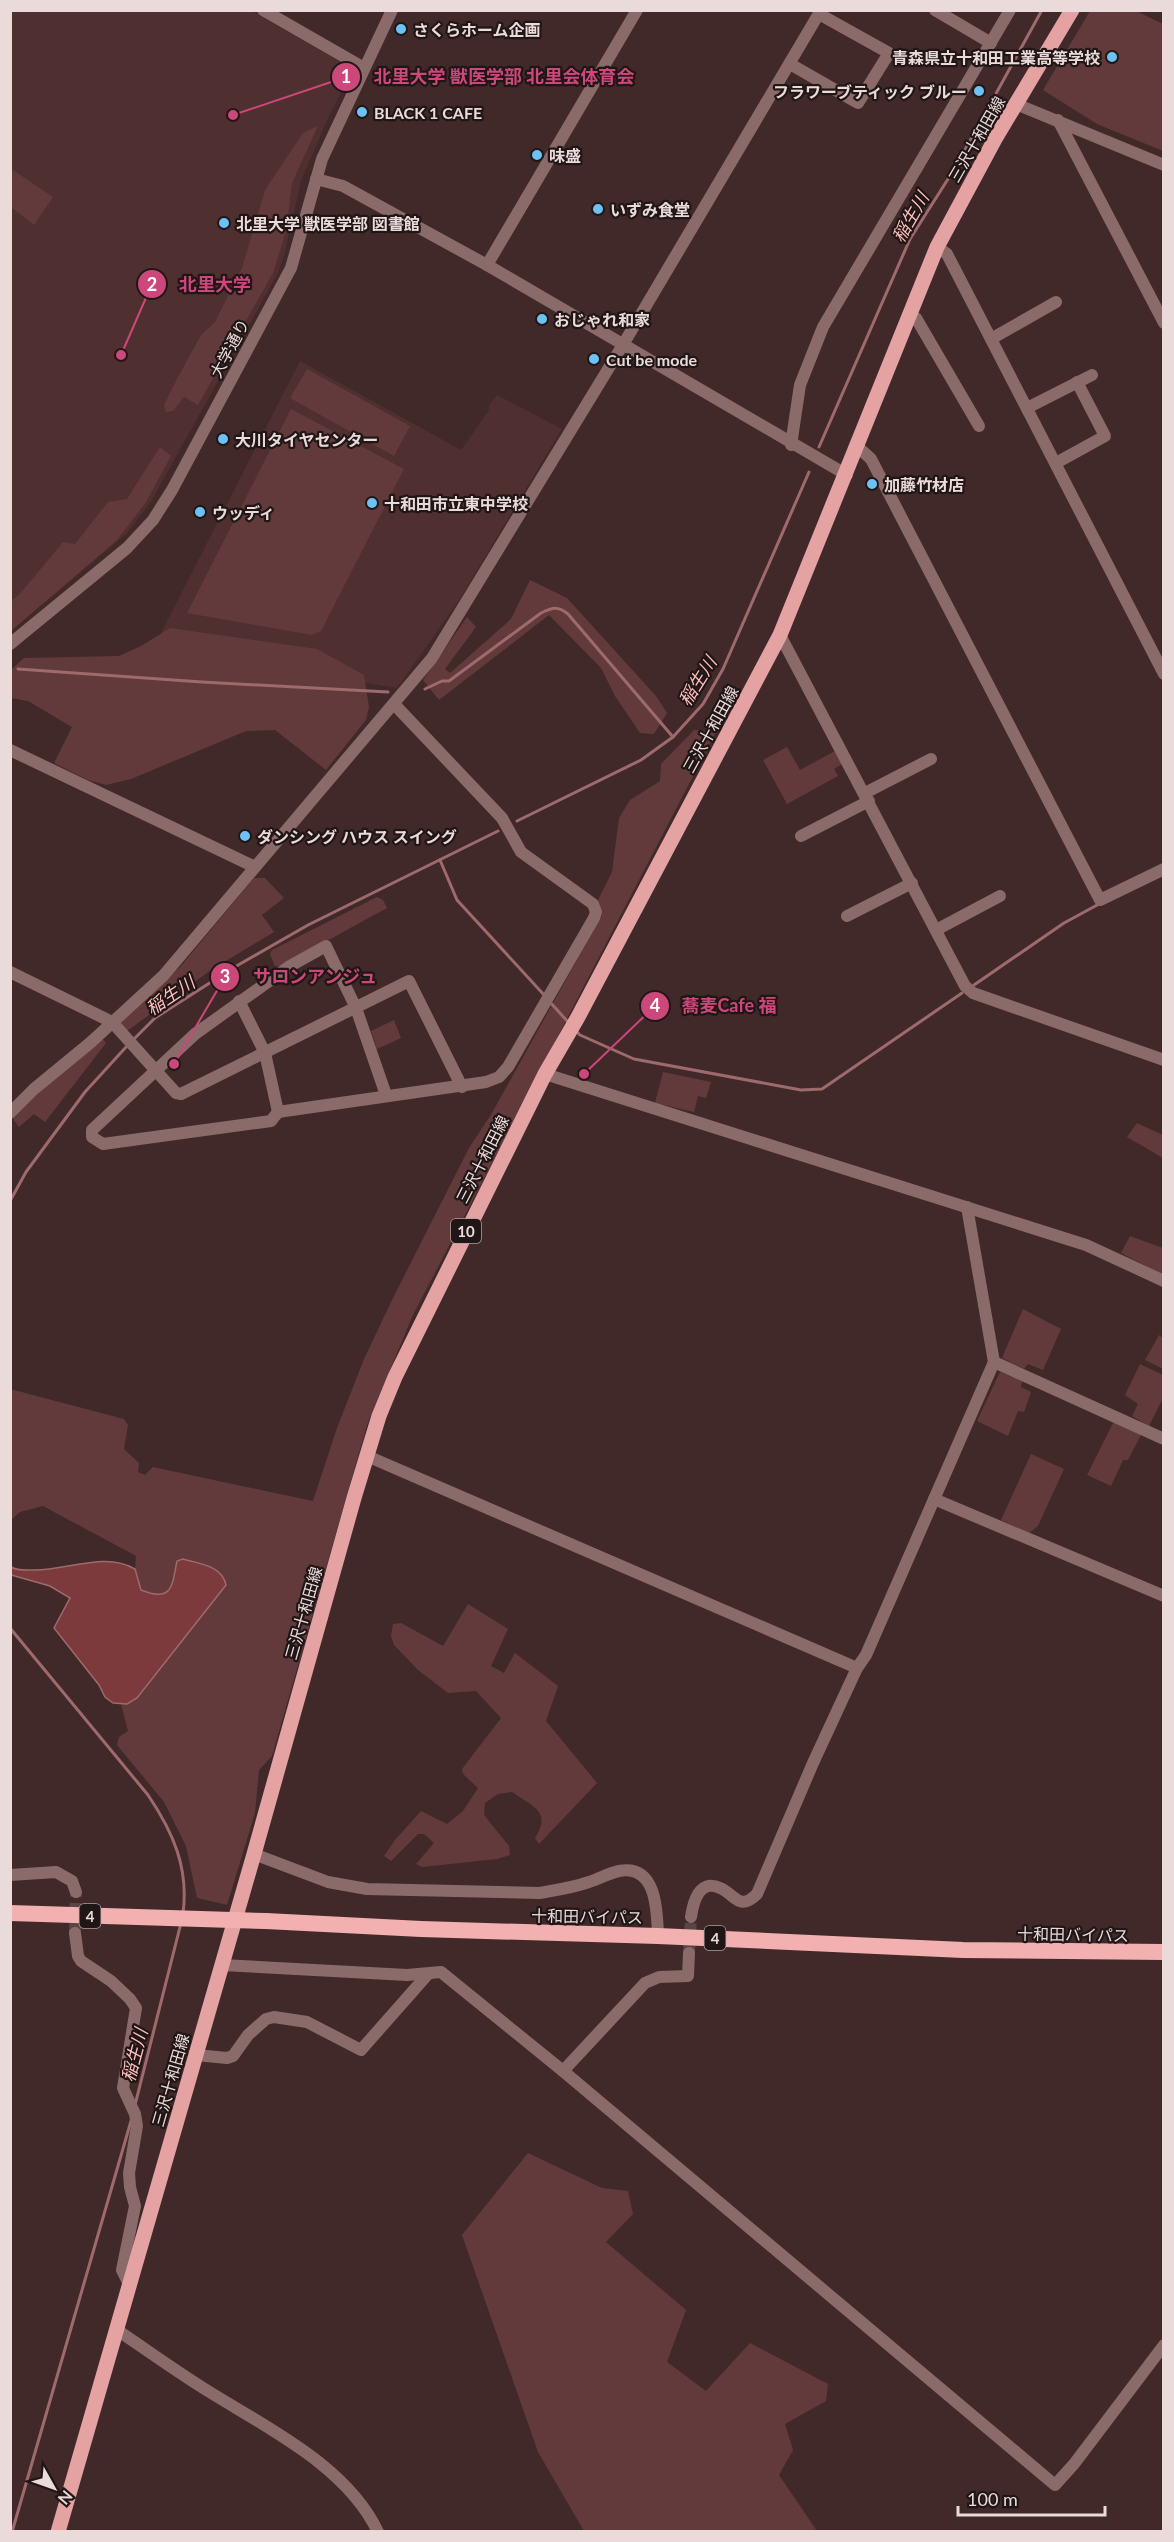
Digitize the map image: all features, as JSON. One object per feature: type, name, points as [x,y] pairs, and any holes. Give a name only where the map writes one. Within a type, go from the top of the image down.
[{"type":"highway","name":"十和田バイパス","points":[[10,1913],[266,1921],[554,1934],[658,1935],[963,1950],[1164,1952]]},
{"type":"main road","name":"三沢十和田線","points":[[58,2532],[379,1416],[408,1349],[545,1074],[578,1017],[780,635],[937,247],[1016,104],[1072,10]]},
{"type":"street","points":[[263,10],[364,68]]},
{"type":"street","name":"大学通り","points":[[10,644],[127,548],[153,520],[172,490],[291,268],[322,159],[392,10]]},
{"type":"street","points":[[487,265],[637,10]]},
{"type":"street","points":[[935,10],[991,43]]},
{"type":"street","points":[[791,445],[800,385],[823,327],[1010,10]]},
{"type":"street","points":[[10,1113],[34,1089],[163,976],[394,704],[445,639],[820,12],[888,53],[858,103],[790,64]]},
{"type":"street","points":[[1016,104],[1164,165]]},
{"type":"street","points":[[1058,120],[1164,323]]},
{"type":"street","points":[[316,179],[343,186],[487,265],[624,343],[791,445],[846,475]]},
{"type":"street","points":[[937,247],[947,254],[1164,674]]},
{"type":"street","points":[[991,339],[1056,302]]},
{"type":"street","points":[[908,315],[916,318],[979,426]]},
{"type":"street","points":[[1027,408],[1092,375]]},
{"type":"street","points":[[1056,464],[1105,436],[1077,382]]},
{"type":"street","points":[[858,447],[872,459],[1100,900],[1164,869]]},
{"type":"street","points":[[780,635],[965,987],[973,993],[1164,1060]]},
{"type":"street","points":[[387,1095],[356,1008],[326,946],[290,966],[195,1034],[92,1130],[92,1137],[96,1142],[103,1144],[271,1121],[278,1112],[486,1082],[499,1077],[508,1067],[596,912],[593,904],[521,852],[502,818],[394,704]]},
{"type":"street","points":[[10,750],[255,867]]},
{"type":"street","points":[[801,836],[931,759]]},
{"type":"street","points":[[847,916],[912,883]]},
{"type":"street","points":[[936,930],[1000,896]]},
{"type":"street","points":[[10,972],[112,1022],[156,1068],[176,1093],[181,1094],[409,981],[462,1087]]},
{"type":"street","points":[[239,1001],[265,1053],[278,1112]]},
{"type":"street","points":[[545,1074],[1086,1245],[1164,1281]]},
{"type":"street","points":[[691,1917],[696,1893],[703,1888],[711,1886],[720,1888],[732,1898],[742,1902],[750,1901],[757,1894],[813,1763],[857,1668],[866,1655],[994,1362],[967,1207]]},
{"type":"street","points":[[994,1362],[1164,1439]]},
{"type":"street","points":[[367,1456],[857,1668]]},
{"type":"street","points":[[934,1499],[1164,1596]]},
{"type":"street","points":[[254,1854],[328,1882],[367,1889],[539,1893],[563,1889],[618,1871],[629,1870],[646,1878],[652,1887],[656,1902],[658,1935]]},
{"type":"street","points":[[10,1875],[56,1872],[72,1881],[76,1892]]},
{"type":"street","points":[[75,1933],[78,1956],[81,1961],[111,1981],[136,2008],[123,2088],[133,2110],[136,2133],[129,2173],[135,2206],[122,2270],[129,2284]]},
{"type":"street","points":[[563,2071],[645,1983],[659,1977],[688,1976],[689,1953]]},
{"type":"street","points":[[222,1965],[428,1974],[441,1972],[563,2071],[1054,2485],[1074,2464],[1164,2345]]},
{"type":"street","points":[[196,2055],[227,2058],[233,2056],[248,2035],[266,2019],[274,2017],[307,2022],[361,2050],[428,1974]]},
{"type":"street","points":[[117,2330],[180,2373],[307,2453],[343,2482],[378,2532]]},
{"type":"shaded area","points":[[11,11],[252,11],[353,69],[329,116],[301,181],[278,273],[152,500],[127,533],[53,596],[11,627]]},
{"type":"shaded area","name":"青森県立十和田工業高等学校","points":[[1090,11],[1136,11],[1163,24],[1163,151],[1097,124],[1043,90]]},
{"type":"shaded area","points":[[318,126],[292,183],[286,231],[273,273],[198,405],[184,397],[173,411],[166,412],[164,405],[178,377],[201,335],[215,322],[242,268],[265,190],[303,133]]},
{"type":"shaded area","points":[[10,168],[53,197],[34,225],[11,207]]},
{"type":"shaded area","name":"十和田市立東中学校","points":[[300,361],[461,450],[497,395],[562,429],[458,602],[397,688],[165,650],[161,633]]},
{"type":"shaded area","points":[[307,369],[410,426],[394,456],[290,398]]},
{"type":"shaded area","points":[[291,409],[404,469],[321,631],[312,635],[187,613]]},
{"type":"shaded area","points":[[160,447],[171,456],[146,502],[117,540],[11,631],[11,601],[19,595],[63,542],[75,544],[108,502],[127,499]]},
{"type":"shaded area","points":[[530,580],[567,598],[656,696],[667,713],[654,734],[640,733],[615,696],[601,668],[549,615],[439,700],[423,680],[467,617],[476,627],[445,669],[450,673],[511,619]]},
{"type":"shaded area","points":[[170,628],[317,649],[364,675],[369,707],[366,720],[326,770],[275,730],[246,731],[131,779],[106,785],[88,780],[54,763],[72,727],[28,701],[11,698],[11,670],[24,658],[119,656],[141,646]]},
{"type":"shaded area","points":[[694,730],[716,732],[413,1315],[368,1422],[272,1756],[259,1770],[255,1813],[227,1905],[197,1898],[186,1846],[164,1802],[117,1745],[119,1737],[128,1731],[121,1704],[127,1704],[216,1569],[183,1559],[177,1561],[176,1578],[173,1585],[160,1594],[150,1594],[138,1586],[135,1573],[136,1556],[43,1506],[20,1512],[11,1520],[10,1389],[124,1419],[128,1425],[124,1449],[139,1463],[138,1472],[145,1475],[153,1467],[313,1501],[337,1428],[364,1359],[392,1300],[469,1148],[492,1113],[602,915],[598,900],[612,872],[619,818],[630,800],[660,781],[661,764]]},
{"type":"shaded area","points":[[787,747],[800,770],[835,751],[842,764],[834,769],[838,776],[787,804],[763,760]]},
{"type":"shaded area","points":[[254,878],[265,878],[284,898],[262,915],[274,932],[211,970],[127,1031],[119,1022],[180,967]]},
{"type":"shaded area","points":[[377,897],[383,900],[387,908],[281,966],[275,966],[270,954],[272,950]]},
{"type":"shaded area","points":[[394,1020],[401,1038],[377,1049],[371,1031]]},
{"type":"shaded area","points":[[101,1037],[106,1043],[45,1122],[34,1114],[19,1127],[13,1119],[42,1089]]},
{"type":"shaded area","points":[[663,1072],[711,1082],[706,1098],[698,1096],[694,1112],[655,1103]]},
{"type":"shaded area","points":[[1137,1123],[1163,1135],[1163,1158],[1127,1137]]},
{"type":"shaded area","points":[[1130,1236],[1163,1248],[1163,1275],[1121,1253]]},
{"type":"shaded area","points":[[1023,1309],[1061,1329],[1043,1370],[1028,1364],[1024,1369],[1002,1358]]},
{"type":"shaded area","points":[[1159,1335],[1163,1338],[1163,1369],[1145,1360]]},
{"type":"shaded area","points":[[1140,1364],[1163,1375],[1163,1398],[1149,1426],[1132,1416],[1138,1404],[1125,1395]]},
{"type":"shaded area","points":[[1000,1372],[1022,1381],[1021,1387],[1031,1392],[1024,1412],[1018,1411],[1008,1436],[977,1421]]},
{"type":"shaded area","points":[[1114,1421],[1142,1433],[1128,1460],[1123,1460],[1111,1486],[1087,1475]]},
{"type":"shaded area","points":[[1031,1454],[1064,1469],[1038,1526],[1029,1533],[1001,1520]]},
{"type":"shaded area","points":[[183,1559],[215,1569],[224,1578],[226,1585],[137,1698],[127,1704],[113,1703],[105,1697],[99,1685],[54,1628],[70,1598],[50,1586],[11,1575],[11,1567],[22,1570],[46,1570],[85,1563],[111,1562],[135,1569],[141,1590],[159,1594],[169,1589],[177,1561]]},
{"type":"shaded area","points":[[468,1604],[508,1629],[491,1666],[504,1673],[515,1653],[558,1686],[546,1721],[597,1783],[539,1844],[535,1838],[542,1822],[538,1810],[533,1806],[512,1792],[498,1794],[485,1803],[484,1815],[509,1846],[510,1855],[497,1859],[422,1867],[416,1864],[434,1843],[424,1834],[418,1834],[391,1861],[384,1856],[421,1811],[447,1824],[463,1811],[478,1788],[463,1774],[462,1769],[501,1718],[476,1691],[448,1693],[418,1670],[394,1645],[391,1636],[393,1624],[401,1623],[443,1646]]},
{"type":"shaded area","points":[[528,2153],[602,2188],[628,2191],[633,2214],[606,2242],[686,2310],[667,2362],[706,2391],[750,2343],[828,2384],[826,2401],[785,2424],[793,2450],[779,2475],[817,2531],[584,2531],[538,2452],[462,2235]]},
{"type":"waterway","name":"稲生川","points":[[819,447],[910,239],[955,168],[1042,10]]},
{"type":"waterway","name":"稲生川","points":[[517,821],[641,760],[673,737],[703,704],[723,669],[809,472]]},
{"type":"waterway","points":[[425,689],[442,681],[449,681],[541,613],[558,609],[568,614],[673,737]]},
{"type":"waterway","points":[[18,669],[388,692]]},
{"type":"waterway","name":"稲生川","points":[[132,1041],[155,1018],[233,968],[308,925],[498,831]]},
{"type":"waterway","points":[[440,860],[457,900],[545,996]]},
{"type":"waterway","points":[[974,985],[1064,923],[1099,904]]},
{"type":"waterway","points":[[575,1030],[580,1035],[634,1059],[801,1090],[822,1089],[962,993]]},
{"type":"waterway","points":[[549,1001],[569,1023]]},
{"type":"waterway","name":"稲生川","points":[[10,1201],[26,1172],[85,1092],[127,1046]]},
{"type":"waterway","name":"稲生川","points":[[10,1628],[148,1795],[157,1809],[172,1837],[181,1866],[184,1881],[183,1913]]},
{"type":"waterway","name":"稲生川","points":[[135,2105],[181,1923]]},
{"type":"waterway","name":"稲生川","points":[[12,2532],[131,2121]]},
{"type":"tunnel","points":[[75,1933],[76,1892]]},
{"type":"tunnel","points":[[689,1953],[691,1917]]},
{"type":"place","name":"さくらホーム企画","points":[[401,29]]},
{"type":"place","name":"青森県立十和田工業高等学校","points":[[1112,57]]},
{"type":"place","name":"フラワーブティック ブルー","points":[[979,91]]},
{"type":"place","name":"BLACK 1 CAFE","points":[[362,112]]},
{"type":"place","name":"北里大学 獣医学部 北里会体育会","points":[[233,115]]},
{"type":"place","name":"味盛","points":[[537,155]]},
{"type":"place","name":"いずみ食堂","points":[[598,209]]},
{"type":"place","name":"北里大学 獣医学部 図書館","points":[[224,223]]},
{"type":"place","name":"おじゃれ和家","points":[[542,319]]},
{"type":"place","name":"北里大学","points":[[121,355]]},
{"type":"place","name":"Cut be mode","points":[[594,359]]},
{"type":"place","name":"大川タイヤセンター","points":[[223,439]]},
{"type":"place","name":"加藤竹材店","points":[[872,484]]},
{"type":"place","name":"十和田市立東中学校","points":[[372,503]]},
{"type":"place","name":"ウッディ","points":[[200,512]]},
{"type":"place","name":"ダンシング ハウス スイング","points":[[245,836]]},
{"type":"place","name":"サロンアンジュ","points":[[174,1064]]},
{"type":"place","name":"蕎麦Cafe 福","points":[[584,1074]]}]
